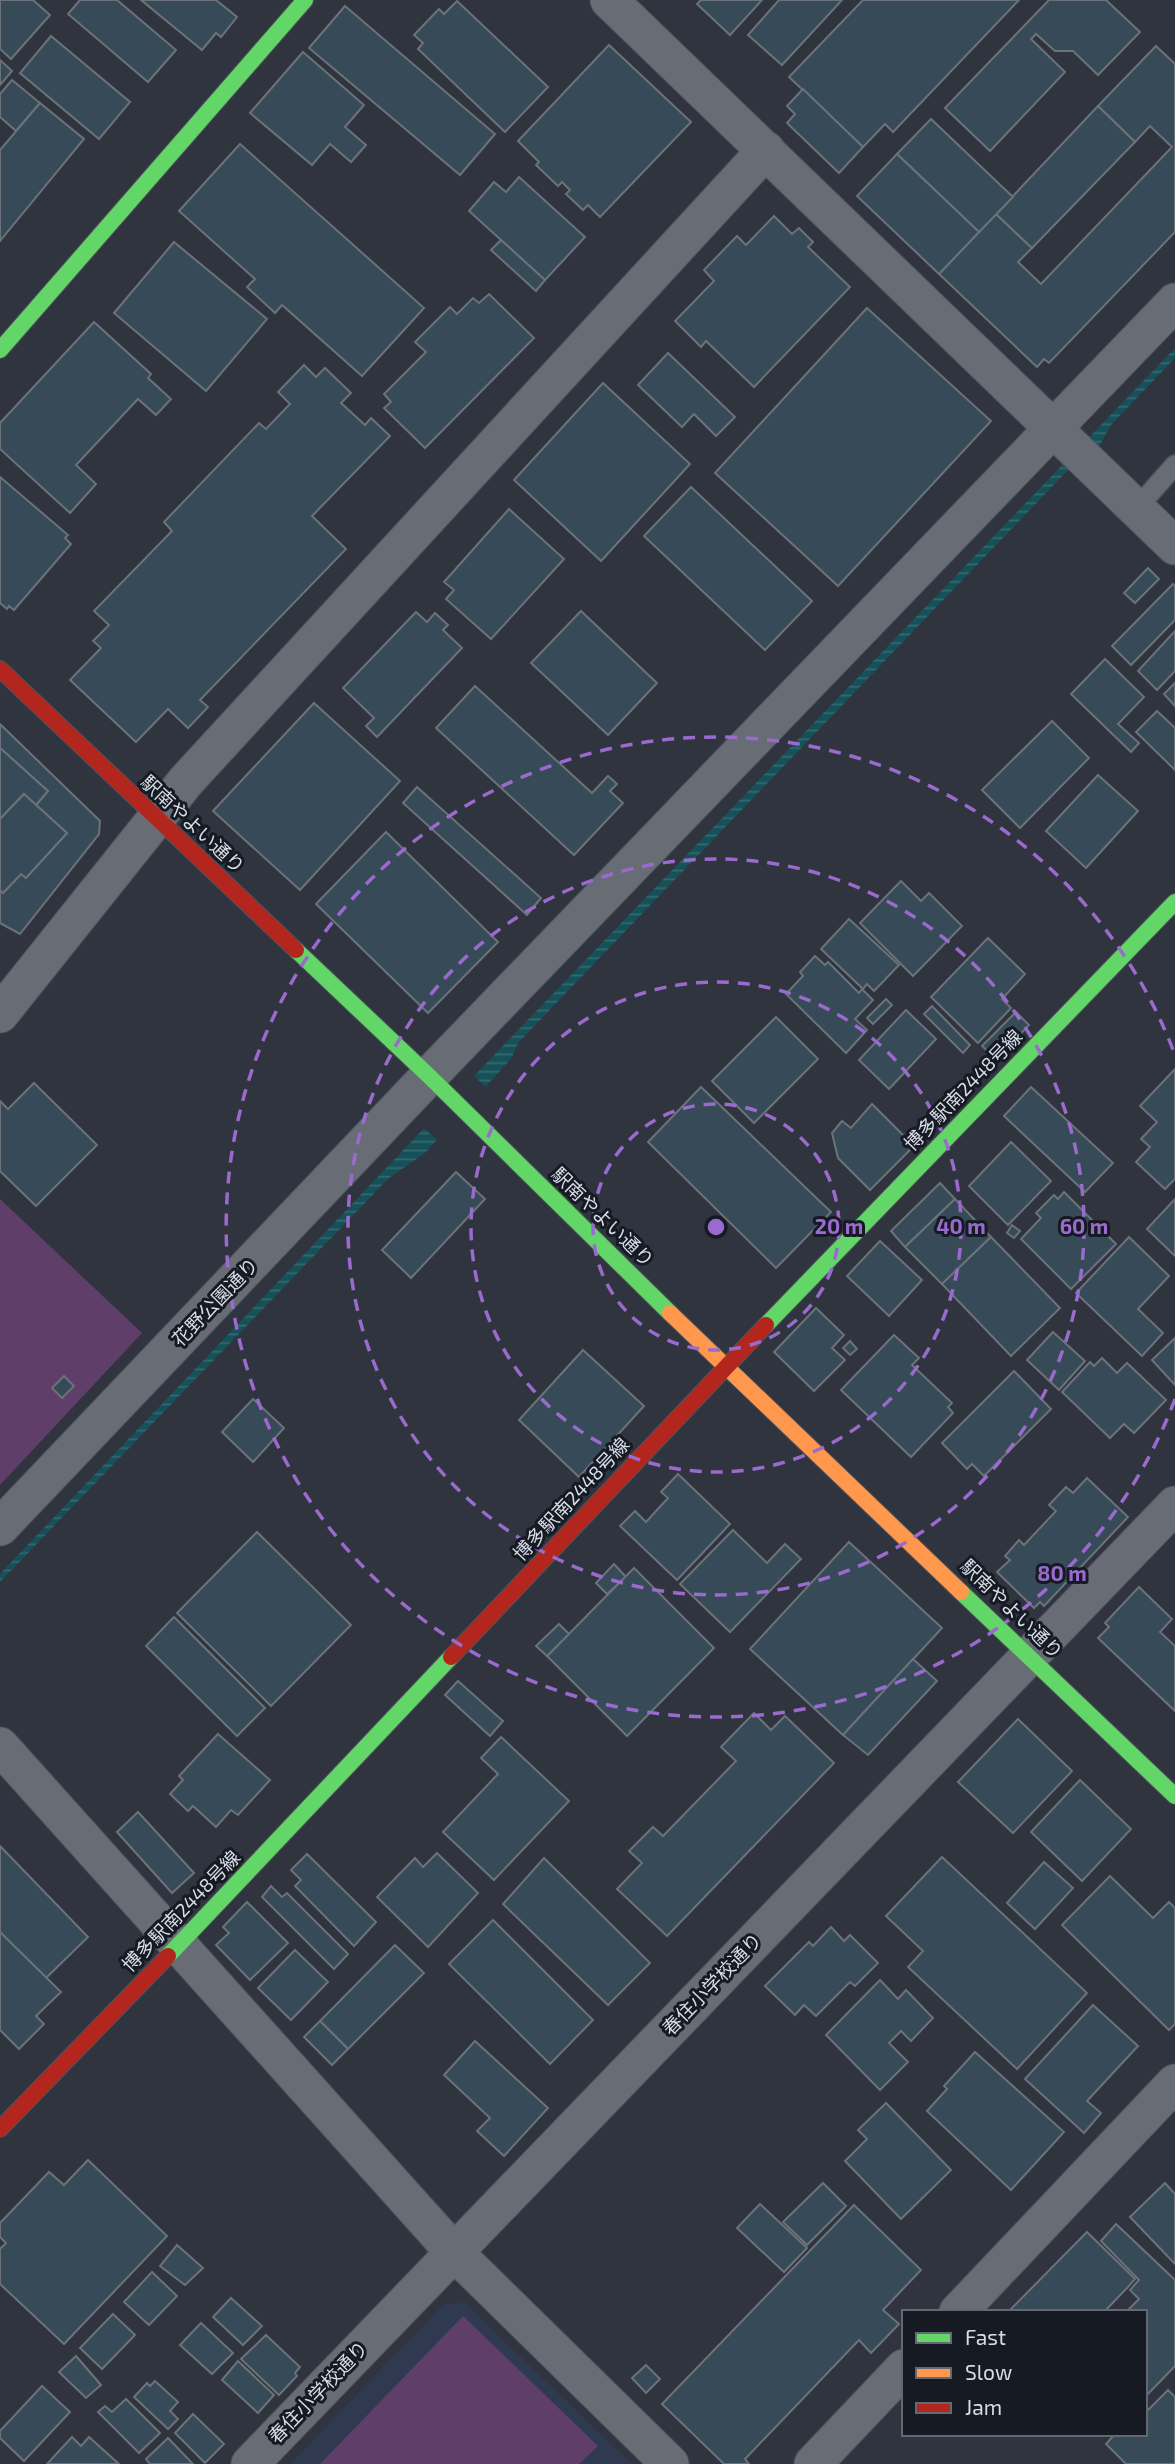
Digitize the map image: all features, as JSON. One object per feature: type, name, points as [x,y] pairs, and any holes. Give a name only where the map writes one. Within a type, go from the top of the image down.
[{"type":"street","points":[[0,350],[304,0]]},
{"type":"street","points":[[609,0],[1175,546]]},
{"type":"street","points":[[0,1014],[196,771],[766,150]]},
{"type":"street","name":"花野公園通り","points":[[0,1527],[429,1076],[1175,302]]},
{"type":"street","name":"駅南やよい通り","points":[[0,669],[429,1076],[725,1367],[1175,1796]]},
{"type":"street","name":"博多駅南2448号線","points":[[0,2129],[178,1946],[725,1367],[1175,902]]},
{"type":"street","name":"春住小学校通り","points":[[250,2464],[1175,1504]]},
{"type":"street","points":[[0,1746],[453,2251],[670,2464]]},
{"type":"street","points":[[960,2310],[1175,2083]]},
{"type":"street","points":[[813,2464],[902,2370]]},
{"type":"lane","points":[[1136,509],[1175,465]]},
{"type":"shaded area","points":[[1175,348],[1175,358],[1111,425],[1097,450],[1070,468],[518,1043],[511,1059],[425,1153],[389,1178],[0,1582],[0,1574],[470,1080]]},
{"type":"shaded area","points":[[0,1199],[142,1333],[0,1485]]},
{"type":"shaded area","points":[[465,2303],[632,2464],[290,2464],[444,2304]]},
{"type":"shaded area","points":[[463,2316],[598,2446],[579,2464],[320,2464]]},
{"type":"pier","points":[[474,1076],[486,1087],[437,1140],[424,1128]]},
{"type":"building","points":[[0,0],[33,0],[50,15],[11,59],[0,49]]},
{"type":"building","points":[[80,0],[117,0],[176,50],[148,82],[68,14]]},
{"type":"building","points":[[141,0],[216,0],[237,17],[221,37],[216,33],[202,50]]},
{"type":"building","points":[[701,0],[762,0],[730,35],[697,4]]},
{"type":"building","points":[[779,0],[842,0],[782,65],[748,35]]},
{"type":"building","points":[[863,0],[1019,0],[893,132],[885,124],[863,147],[789,77]]},
{"type":"building","points":[[1049,0],[1106,0],[1140,32],[1098,75],[1073,51],[1055,51],[1036,34],[1031,39],[1065,72],[990,151],[945,108]]},
{"type":"building","points":[[457,1],[548,87],[505,132],[418,49],[423,43],[414,35],[439,9],[444,14]]},
{"type":"building","points":[[345,6],[495,134],[460,175],[309,48]]},
{"type":"building","points":[[51,36],[130,102],[99,139],[20,73]]},
{"type":"building","points":[[609,45],[691,122],[600,217],[588,205],[583,210],[566,194],[570,190],[562,182],[558,186],[536,165],[539,162],[518,141]]},
{"type":"building","points":[[1156,46],[1175,64],[1175,232],[1049,363],[1044,359],[1037,367],[939,274],[996,214],[1032,248],[1018,262],[1041,284],[1172,147],[1150,126],[1135,142],[1098,106]]},
{"type":"building","points":[[303,52],[364,105],[345,127],[366,145],[351,162],[330,144],[312,165],[250,113]]},
{"type":"building","points":[[0,60],[12,71],[0,85]]},
{"type":"building","points":[[12,80],[40,103],[16,131],[0,117],[0,94]]},
{"type":"building","points":[[803,89],[863,147],[839,173],[787,123],[795,114],[787,106]]},
{"type":"building","points":[[40,103],[84,139],[0,241],[0,150]]},
{"type":"building","points":[[1098,106],[1135,142],[1032,248],[996,214]]},
{"type":"building","points":[[931,119],[1013,197],[979,232],[897,154]]},
{"type":"building","points":[[240,144],[424,308],[362,376],[282,305],[275,313],[247,287],[255,279],[179,211]]},
{"type":"building","points":[[897,154],[979,232],[939,274],[857,196]]},
{"type":"building","points":[[519,177],[585,237],[545,280],[469,211],[494,182],[506,192]]},
{"type":"building","points":[[774,216],[792,234],[799,228],[813,242],[808,247],[850,287],[754,387],[706,341],[701,347],[675,321],[714,281],[704,270],[737,236],[746,245]]},
{"type":"building","points":[[501,240],[545,280],[536,291],[491,250]]},
{"type":"building","points":[[174,242],[267,319],[206,391],[114,313]]},
{"type":"building","points":[[489,294],[534,338],[425,448],[384,408],[391,402],[384,394],[426,352],[415,342],[450,307],[457,314],[473,298],[479,303]]},
{"type":"building","points":[[867,308],[991,421],[838,586],[715,473]]},
{"type":"building","points":[[94,322],[151,374],[148,378],[171,399],[156,415],[138,399],[76,465],[96,484],[70,513],[0,449],[0,423]]},
{"type":"building","points":[[668,353],[735,417],[716,436],[694,414],[682,427],[638,385]]},
{"type":"building","points":[[304,365],[316,377],[325,368],[351,393],[341,403],[365,425],[371,418],[390,436],[312,516],[346,549],[200,700],[208,707],[188,728],[168,709],[136,742],[70,680],[101,648],[93,641],[109,625],[94,611],[172,531],[164,522],[259,423],[266,429],[290,404],[278,392]]},
{"type":"building","points":[[603,383],[690,464],[601,561],[514,480]]},
{"type":"building","points":[[0,477],[68,535],[65,538],[71,544],[14,610],[9,606],[7,609],[0,603]]},
{"type":"building","points":[[691,487],[812,601],[765,650],[644,536]]},
{"type":"building","points":[[509,509],[564,559],[491,639],[446,599],[454,590],[444,582]]},
{"type":"building","points":[[1148,568],[1159,579],[1135,603],[1124,593]]},
{"type":"building","points":[[1173,584],[1175,620],[1131,665],[1112,646]]},
{"type":"building","points":[[581,611],[657,683],[608,735],[531,663]]},
{"type":"building","points":[[416,612],[427,622],[435,613],[448,625],[443,630],[462,648],[377,737],[366,726],[374,718],[343,688]]},
{"type":"building","points":[[1175,631],[1175,671],[1157,690],[1138,671]]},
{"type":"building","points":[[1105,659],[1144,697],[1118,724],[1139,743],[1131,752],[1071,694]]},
{"type":"building","points":[[1175,683],[1175,706],[1164,694]]},
{"type":"building","points":[[475,686],[592,793],[608,776],[617,784],[610,791],[623,803],[574,855],[436,728]]},
{"type":"building","points":[[314,703],[400,781],[300,890],[213,811]]},
{"type":"building","points":[[1157,711],[1175,728],[1175,770],[1136,732]]},
{"type":"building","points":[[1052,721],[1089,758],[1020,828],[982,790]]},
{"type":"building","points":[[0,724],[100,821],[99,834],[20,934],[0,923],[0,890],[3,893],[21,874],[26,878],[67,833],[36,805],[48,791],[0,748]]},
{"type":"building","points":[[0,748],[48,791],[36,805],[24,794],[0,819]]},
{"type":"building","points":[[1098,775],[1138,811],[1086,868],[1046,831]]},
{"type":"building","points":[[417,787],[541,898],[527,915],[403,803]]},
{"type":"building","points":[[24,794],[67,833],[26,878],[21,874],[3,893],[0,890],[0,819]]},
{"type":"building","points":[[386,832],[498,942],[428,1013],[316,904]]},
{"type":"building","points":[[901,881],[921,901],[929,893],[962,926],[913,976],[860,923]]},
{"type":"building","points":[[849,919],[899,965],[874,991],[867,984],[863,989],[821,949]]},
{"type":"building","points":[[988,938],[1025,974],[1002,999],[1011,1008],[978,1043],[931,997]]},
{"type":"building","points":[[815,956],[825,965],[828,962],[859,993],[862,989],[873,1000],[855,1019],[867,1030],[846,1053],[786,994],[803,976],[800,972]]},
{"type":"building","points":[[886,999],[892,1005],[873,1024],[867,1018]]},
{"type":"building","points":[[932,1006],[970,1045],[963,1053],[924,1014]]},
{"type":"building","points":[[906,1010],[936,1039],[889,1089],[859,1060]]},
{"type":"building","points":[[1016,1012],[1029,1025],[996,1059],[982,1046]]},
{"type":"building","points":[[776,1017],[818,1059],[754,1123],[712,1081]]},
{"type":"building","points":[[1175,1069],[1175,1179],[1165,1189],[1136,1162],[1150,1147],[1141,1139],[1157,1122],[1140,1106]]},
{"type":"building","points":[[34,1083],[97,1145],[36,1206],[0,1171],[0,1101],[8,1109]]},
{"type":"building","points":[[701,1087],[831,1212],[776,1268],[648,1142]]},
{"type":"building","points":[[1031,1087],[1113,1163],[1085,1192],[1004,1116]]},
{"type":"building","points":[[872,1104],[914,1146],[870,1190],[838,1158],[832,1133],[842,1121],[851,1128]]},
{"type":"building","points":[[1011,1142],[1051,1181],[1008,1225],[969,1186]]},
{"type":"building","points":[[456,1172],[485,1199],[411,1278],[382,1250]]},
{"type":"building","points":[[940,1183],[955,1199],[905,1247],[891,1231]]},
{"type":"building","points":[[1064,1192],[1116,1244],[1071,1289],[1021,1239],[1041,1218],[1036,1213],[1054,1195],[1058,1199]]},
{"type":"building","points":[[955,1199],[991,1237],[942,1284],[905,1247]]},
{"type":"building","points":[[1175,1199],[1175,1256],[1147,1229]]},
{"type":"building","points":[[1012,1225],[1020,1231],[1014,1238],[1007,1233]]},
{"type":"building","points":[[991,1237],[1060,1308],[1011,1356],[942,1284]]},
{"type":"building","points":[[1129,1237],[1169,1276],[1138,1309],[1163,1333],[1142,1356],[1076,1293]]},
{"type":"building","points":[[880,1241],[922,1280],[889,1316],[847,1276]]},
{"type":"building","points":[[816,1308],[844,1335],[832,1348],[845,1360],[814,1391],[774,1352]]},
{"type":"building","points":[[1053,1332],[1085,1361],[1059,1390],[1027,1360]]},
{"type":"building","points":[[894,1335],[919,1358],[912,1365],[952,1403],[948,1407],[953,1413],[911,1457],[841,1390]]},
{"type":"building","points":[[1175,1338],[1175,1385],[1152,1360]]},
{"type":"building","points":[[850,1341],[857,1349],[850,1355],[843,1348]]},
{"type":"building","points":[[583,1350],[644,1406],[579,1477],[519,1420]]},
{"type":"building","points":[[1102,1358],[1117,1373],[1127,1363],[1166,1400],[1134,1433],[1124,1424],[1110,1438],[1062,1392],[1090,1362],[1094,1366]]},
{"type":"building","points":[[1014,1371],[1051,1409],[984,1476],[972,1464],[967,1469],[942,1443]]},
{"type":"building","points":[[64,1376],[74,1386],[62,1398],[52,1388]]},
{"type":"building","points":[[253,1399],[284,1428],[253,1462],[222,1432]]},
{"type":"building","points":[[678,1474],[730,1524],[677,1580],[620,1526],[635,1511],[646,1522],[668,1498],[661,1492]]},
{"type":"building","points":[[1087,1478],[1128,1517],[1044,1606],[1040,1602],[1034,1608],[997,1572],[1010,1560],[1005,1556],[1019,1540],[1024,1545],[1056,1511],[1049,1505],[1066,1487],[1073,1493]]},
{"type":"building","points":[[733,1530],[767,1563],[785,1544],[801,1559],[730,1632],[680,1584]]},
{"type":"building","points":[[257,1532],[351,1625],[271,1706],[177,1613]]},
{"type":"building","points":[[849,1542],[942,1628],[843,1735],[750,1649]]},
{"type":"building","points":[[614,1564],[626,1577],[607,1594],[596,1583]]},
{"type":"building","points":[[634,1568],[714,1648],[627,1736],[547,1656]]},
{"type":"building","points":[[1139,1587],[1172,1619],[1160,1632],[1175,1646],[1175,1711],[1098,1638],[1109,1627],[1105,1623]]},
{"type":"building","points":[[174,1617],[265,1708],[237,1736],[146,1646]]},
{"type":"building","points":[[559,1624],[569,1634],[547,1656],[536,1646]]},
{"type":"building","points":[[913,1659],[937,1681],[868,1755],[843,1735]]},
{"type":"building","points":[[458,1681],[503,1721],[490,1736],[445,1695]]},
{"type":"building","points":[[754,1713],[771,1730],[785,1716],[834,1763],[667,1936],[617,1889],[642,1863],[629,1851],[653,1827],[663,1836],[736,1761],[721,1747]]},
{"type":"building","points":[[1018,1719],[1072,1771],[1013,1833],[958,1782]]},
{"type":"building","points":[[218,1734],[270,1780],[238,1815],[231,1810],[216,1827],[193,1806],[188,1811],[170,1794],[183,1780],[179,1776]]},
{"type":"building","points":[[501,1737],[569,1801],[494,1880],[443,1832],[498,1774],[481,1758]]},
{"type":"building","points":[[1080,1780],[1131,1829],[1082,1881],[1031,1832]]},
{"type":"building","points":[[138,1812],[194,1873],[172,1893],[117,1832]]},
{"type":"building","points":[[0,1846],[88,1937],[46,1978],[0,1932]]},
{"type":"building","points":[[437,1853],[478,1893],[428,1947],[377,1897],[415,1858],[423,1867]]},
{"type":"building","points":[[307,1854],[376,1922],[354,1946],[295,1886],[301,1880],[291,1870]]},
{"type":"building","points":[[942,1857],[1087,1993],[1017,2069],[908,1967],[923,1951],[886,1916]]},
{"type":"building","points":[[544,1858],[650,1963],[608,2005],[503,1904]]},
{"type":"building","points":[[1044,1862],[1073,1888],[1035,1929],[1007,1903]]},
{"type":"building","points":[[1110,1876],[1153,1918],[1169,1902],[1175,1908],[1175,2024],[1169,2030],[1062,1925]]},
{"type":"building","points":[[271,1886],[282,1897],[287,1893],[348,1954],[334,1969],[262,1897]]},
{"type":"building","points":[[247,1902],[288,1943],[250,1980],[216,1945],[229,1933],[223,1927]]},
{"type":"building","points":[[493,1920],[593,2020],[550,2064],[449,1964]]},
{"type":"building","points":[[831,1927],[844,1941],[850,1935],[878,1963],[855,1986],[850,1982],[816,2016],[804,2005],[795,2015],[765,1986],[809,1942],[813,1946]]},
{"type":"building","points":[[0,1932],[61,1992],[36,2016],[44,2024],[19,2049],[0,2030]]},
{"type":"building","points":[[395,1945],[424,1973],[348,2049],[320,2021]]},
{"type":"building","points":[[295,1950],[328,1982],[291,2020],[258,1988]]},
{"type":"building","points":[[880,1980],[898,1999],[906,1990],[933,2018],[911,2041],[901,2031],[889,2043],[908,2062],[880,2090],[826,2035]]},
{"type":"building","points":[[1093,2005],[1138,2046],[1087,2101],[1101,2113],[1084,2133],[1025,2079]]},
{"type":"building","points":[[320,2021],[348,2049],[332,2065],[304,2037]]},
{"type":"building","points":[[475,2041],[548,2108],[504,2156],[477,2131],[490,2118],[444,2075]]},
{"type":"building","points":[[975,2052],[1064,2132],[1011,2190],[927,2111],[947,2089],[944,2086]]},
{"type":"building","points":[[886,2103],[951,2170],[901,2219],[845,2161],[867,2139],[858,2130]]},
{"type":"building","points":[[88,2160],[167,2236],[64,2344],[0,2284],[0,2249],[6,2243],[0,2237],[0,2223],[49,2172],[64,2185]]},
{"type":"building","points":[[823,2183],[846,2206],[807,2245],[783,2222]]},
{"type":"building","points":[[1165,2183],[1175,2194],[1175,2264],[1130,2217]]},
{"type":"building","points":[[760,2204],[807,2248],[784,2272],[737,2228]]},
{"type":"building","points":[[854,2205],[921,2270],[883,2310],[899,2324],[871,2353],[859,2340],[745,2459],[749,2464],[724,2464],[662,2404]]},
{"type":"building","points":[[1116,2224],[1175,2280],[1175,2366],[1147,2395],[1147,2310],[1128,2310],[1139,2299],[1130,2290],[1139,2280],[1101,2241]]},
{"type":"building","points":[[1087,2232],[1135,2279],[1106,2310],[1010,2310]]},
{"type":"building","points":[[177,2245],[203,2268],[185,2285],[160,2266]]},
{"type":"building","points":[[152,2272],[177,2296],[149,2325],[124,2302]]},
{"type":"building","points":[[231,2298],[262,2326],[243,2345],[213,2317]]},
{"type":"building","points":[[113,2314],[135,2335],[102,2369],[80,2348]]},
{"type":"building","points":[[201,2323],[233,2353],[212,2374],[180,2345]]},
{"type":"building","points":[[266,2335],[300,2367],[295,2373],[297,2376],[279,2395],[241,2359]]},
{"type":"building","points":[[76,2356],[101,2385],[86,2398],[59,2372]]},
{"type":"building","points":[[238,2361],[274,2395],[258,2413],[222,2380]]},
{"type":"building","points":[[646,2365],[660,2379],[646,2393],[632,2378]]},
{"type":"building","points":[[155,2381],[178,2402],[170,2411],[178,2419],[168,2429],[134,2397],[147,2383],[150,2386]]},
{"type":"building","points":[[42,2386],[70,2412],[24,2461],[0,2438],[0,2431]]},
{"type":"building","points":[[1168,2390],[1175,2397],[1175,2464],[1126,2464],[1106,2444],[1113,2436],[1147,2436],[1147,2411]]},
{"type":"building","points":[[126,2399],[160,2433],[139,2453],[98,2412],[105,2406],[112,2412]]},
{"type":"building","points":[[193,2414],[224,2444],[205,2463],[175,2433]]},
{"type":"building","points":[[72,2437],[81,2446],[89,2437],[119,2464],[47,2464]]},
{"type":"building","points":[[168,2438],[193,2464],[150,2464],[146,2459]]},
{"type":"traffic: fast","points":[[0,350],[305,0]]},
{"type":"traffic: fast","points":[[766,1325],[1175,902]]},
{"type":"traffic: fast","points":[[296,950],[429,1076],[670,1313]]},
{"type":"traffic: fast","points":[[961,1592],[1175,1796]]},
{"type":"traffic: fast","points":[[168,1956],[451,1657]]},
{"type":"traffic: slow","points":[[670,1313],[961,1592]]},
{"type":"traffic: jam","points":[[0,669],[296,950]]},
{"type":"traffic: jam","points":[[451,1657],[766,1325]]},
{"type":"traffic: jam","points":[[0,2129],[168,1956]]}]
